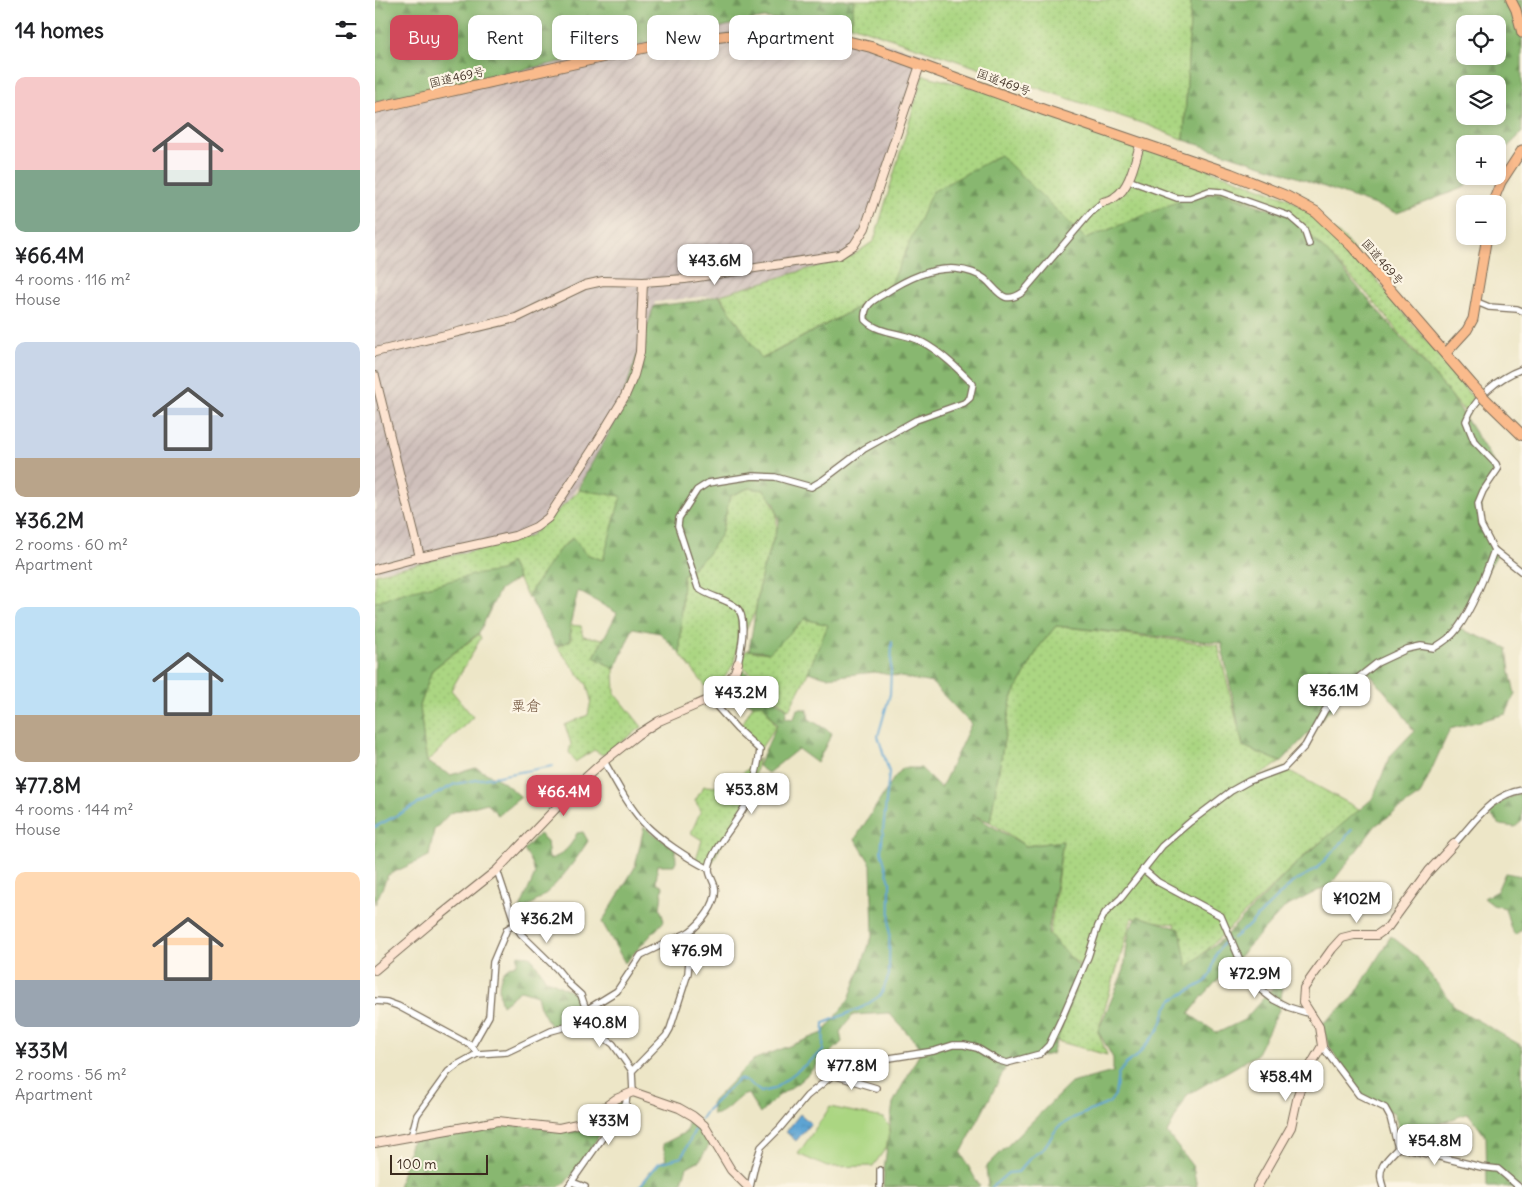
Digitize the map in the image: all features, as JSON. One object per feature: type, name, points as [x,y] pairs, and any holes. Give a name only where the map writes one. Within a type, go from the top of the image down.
[{"type":"highway","name":"国道469号","points":[[375,108],[665,43],[753,33],[821,35],[871,47],[1240,178],[1285,196],[1315,212],[1353,246],[1473,386],[1522,435]]},
{"type":"main road","points":[[1511,0],[1516,10],[1522,33]]},
{"type":"main road","points":[[1496,195],[1501,182],[1522,150]]},
{"type":"main road","points":[[1445,354],[1467,330],[1473,318],[1486,245]]},
{"type":"street","points":[[375,352],[516,318],[585,285],[603,281],[643,282],[685,279],[839,255],[854,245],[865,228],[920,65]]},
{"type":"street","points":[[375,970],[497,870],[583,780],[604,761],[637,735],[659,721],[710,698],[724,686],[735,672],[738,663],[743,620],[741,612],[736,607],[698,588],[679,532],[679,518],[697,490],[708,483],[753,476],[775,477],[811,487],[864,449],[916,420],[964,403],[970,398],[973,384],[952,364],[921,341],[869,324],[865,320],[865,309],[872,301],[904,281],[945,268],[975,273],[985,279],[1005,297],[1017,296],[1023,292],[1063,247],[1092,211],[1103,202],[1115,198],[1121,192],[1128,180],[1141,142]]},
{"type":"street","points":[[1128,180],[1177,198],[1190,198],[1209,191],[1221,192],[1289,216],[1304,230],[1309,244]]},
{"type":"street","points":[[375,569],[419,556],[515,536],[535,527],[548,518],[625,396],[634,374],[640,352],[643,282]]},
{"type":"street","points":[[1477,302],[1489,307],[1522,311]]},
{"type":"street","points":[[1522,369],[1495,383],[1470,410],[1466,421],[1474,441],[1498,469],[1478,502],[1481,525],[1494,550],[1522,572]]},
{"type":"street","points":[[375,376],[419,556]]},
{"type":"street","points":[[375,1143],[498,1121],[559,1128],[577,1124],[591,1118],[616,1099],[630,1093],[679,1108],[693,1116],[704,1126],[731,1170],[749,1187],[761,1147],[807,1096],[857,1058],[890,1058],[934,1051],[953,1045],[977,1048],[997,1060],[1007,1063],[1040,1054],[1049,1045],[1065,1013],[1088,957],[1098,926],[1105,913],[1121,898],[1163,846],[1190,822],[1231,791],[1249,781],[1284,768],[1305,746],[1325,710],[1358,678],[1377,664],[1407,649],[1421,646],[1434,648],[1452,635],[1469,608],[1494,550]]},
{"type":"street","points":[[586,1010],[617,991],[641,955],[689,932],[701,921],[716,894],[709,870],[718,848],[747,802],[758,766],[760,750],[737,729],[710,698]]},
{"type":"street","points":[[604,761],[625,798],[645,824],[709,870]]},
{"type":"street","points":[[1398,1148],[1391,1117],[1385,1108],[1359,1095],[1322,1046],[1319,1027],[1303,1002],[1304,988],[1342,938],[1353,935],[1377,934],[1388,927],[1429,871],[1483,810],[1495,800],[1514,791],[1522,790]]},
{"type":"street","points":[[497,870],[515,924],[521,934],[581,995],[593,1030],[613,1044],[632,1071]]},
{"type":"street","points":[[1143,870],[1158,882],[1221,916],[1243,967],[1261,990],[1274,1000],[1288,1007],[1311,1014]]},
{"type":"street","points":[[472,1046],[489,1016],[493,962],[507,929],[515,924]]},
{"type":"street","points":[[585,1187],[570,1185],[626,1103],[630,1093],[632,1071],[666,1036],[670,1029],[687,979],[689,932]]},
{"type":"street","points":[[375,1001],[387,1002],[398,1006],[472,1046],[477,1054]]},
{"type":"street","points":[[411,1137],[417,1115],[448,1072],[477,1054],[507,1052],[551,1031],[587,1017]]},
{"type":"street","points":[[1257,1187],[1291,1127],[1298,1094],[1305,1075],[1322,1046]]},
{"type":"street","points":[[833,1075],[876,1088]]},
{"type":"street","points":[[1383,1187],[1380,1178],[1383,1164],[1398,1148]]},
{"type":"street","points":[[1398,1148],[1481,1167],[1498,1169],[1519,1187]]},
{"type":"street","points":[[880,1170],[880,1187]]},
{"type":"shaded area","points":[[719,26],[729,26],[729,60],[852,60],[852,34],[928,55],[852,256],[719,295],[655,302],[631,396],[549,537],[375,572],[375,96],[552,60],[637,60],[637,42],[647,40],[647,60],[719,60]]},
{"type":"green space","points":[[375,0],[854,0],[852,17],[852,15],[729,15],[729,25],[719,28],[719,15],[647,15],[647,43],[637,45],[637,15],[552,15],[552,60],[569,60],[375,102]]},
{"type":"green space","points":[[854,0],[1191,0],[1184,140],[1150,126],[852,25]]},
{"type":"green space","points":[[1191,0],[1522,0],[1522,133],[1506,148],[1506,135],[1456,135],[1456,185],[1467,185],[1465,187],[1397,213],[1274,169],[1184,140]]},
{"type":"green space","points":[[923,75],[1002,95],[1288,198],[1344,238],[1473,398],[1468,416],[1368,295],[1324,249],[1274,206],[1209,191],[1086,239],[1000,156],[888,291],[761,359],[720,295],[852,256],[874,241]]},
{"type":"green space","points":[[1000,155],[1086,239],[1184,199],[1221,192],[1289,216],[1328,253],[1451,395],[1498,469],[1480,499],[1481,525],[1498,553],[1442,645],[1458,628],[1507,648],[1515,694],[1506,714],[1450,729],[1420,795],[1376,825],[1331,884],[1284,908],[1202,997],[1189,1014],[1217,1033],[1244,1020],[1285,974],[1279,1010],[1256,1055],[1187,1095],[1167,1133],[1193,1167],[1197,1187],[988,1187],[986,1167],[1071,1083],[1113,1072],[1113,1058],[1098,1031],[1124,970],[1129,930],[1138,916],[1180,929],[1187,967],[1223,938],[1300,860],[1372,799],[1391,755],[1414,731],[1398,707],[1367,671],[1281,762],[1243,746],[1221,643],[1056,626],[1039,647],[1011,700],[990,822],[973,815],[1026,846],[1063,841],[1048,933],[1082,970],[1052,1054],[1008,1063],[961,1153],[980,1187],[883,1187],[893,1103],[922,1049],[889,1013],[853,1015],[840,1032],[842,1042],[799,1082],[777,1097],[760,1114],[748,1094],[739,1098],[724,1111],[713,1115],[711,1103],[753,1060],[823,1033],[849,999],[873,934],[871,864],[855,839],[894,778],[903,768],[921,768],[941,788],[971,724],[932,683],[875,672],[827,677],[808,672],[828,625],[805,619],[769,653],[749,650],[762,572],[779,523],[775,504],[764,490],[749,488],[730,496],[721,534],[707,555],[683,575],[680,654],[660,633],[633,628],[615,669],[594,657],[617,613],[578,591],[570,625],[570,641],[556,646],[528,595],[559,550],[573,538],[586,554],[603,560],[621,496],[579,490],[583,479],[613,426],[654,306],[698,301],[719,295],[762,359],[888,291],[932,192]]},
{"type":"green space","points":[[749,488],[765,490],[776,509],[777,528],[762,572],[755,612],[738,644],[734,663],[721,683],[707,688],[680,654],[683,575],[693,568],[721,534],[730,496]]},
{"type":"green space","points":[[581,489],[622,496],[603,561],[586,554],[572,538],[559,550],[528,598],[510,562],[501,571],[375,603],[375,574],[529,537]]},
{"type":"green space","points":[[510,562],[518,578],[499,591],[479,633],[432,670],[420,706],[427,762],[450,775],[476,768],[502,781],[521,797],[498,815],[487,803],[450,813],[434,830],[429,856],[388,875],[375,904],[375,602],[473,575],[501,571]]},
{"type":"green space","points":[[805,619],[829,625],[810,669],[789,710],[740,663],[743,654],[747,650],[768,653]]},
{"type":"green space","points":[[570,625],[581,626],[583,636],[603,639],[594,657],[614,669],[615,693],[642,727],[603,755],[594,750],[575,762],[569,752],[571,744],[565,725],[588,715],[591,700],[587,685],[557,647],[571,640]]},
{"type":"green space","points":[[1056,626],[1218,645],[1243,746],[1281,762],[1249,781],[1284,768],[1361,810],[1307,853],[1182,974],[1175,924],[1132,918],[1098,1031],[1107,1055],[1057,1041],[1083,968],[1049,939],[1063,841],[1026,846],[990,822],[1011,700],[1039,647]]},
{"type":"green space","points":[[479,634],[481,638],[451,690],[473,717],[427,762],[420,706],[432,670]]},
{"type":"green space","points":[[742,668],[760,687],[787,709],[785,718],[794,719],[797,709],[807,709],[809,719],[832,733],[817,763],[798,749],[768,773],[758,766],[777,725],[763,704],[753,705],[727,688]]},
{"type":"green space","points":[[763,703],[776,726],[759,751],[740,728],[753,705]]},
{"type":"green space","points":[[759,758],[748,797],[709,868],[695,862],[702,840],[691,833],[701,810],[695,801],[704,786],[728,787]]},
{"type":"green space","points":[[1522,793],[1522,821],[1515,827],[1500,825],[1488,812],[1507,798]]},
{"type":"green space","points":[[644,827],[675,848],[676,861],[674,865],[658,865],[656,882],[663,886],[660,908],[664,921],[625,963],[602,922],[635,867]]},
{"type":"green space","points":[[583,832],[588,841],[567,871],[549,891],[519,911],[535,874],[532,863],[524,850],[539,834],[547,841],[549,859],[554,858],[566,850],[577,833]]},
{"type":"green space","points":[[1505,873],[1522,876],[1522,929],[1515,935],[1511,929],[1505,908],[1493,905],[1484,898],[1497,891]]},
{"type":"green space","points":[[1391,936],[1415,955],[1456,1008],[1522,1046],[1522,1187],[1487,1187],[1486,1137],[1468,1113],[1402,1138],[1394,1113],[1361,1096],[1329,1046],[1321,1025],[1353,998]]},
{"type":"green space","points":[[518,955],[530,956],[546,979],[578,995],[581,1014],[560,1026],[551,1028],[540,1007],[537,995],[521,990],[502,1005],[499,991],[501,977],[506,969],[517,963]]},
{"type":"green space","points":[[620,1102],[621,1104],[581,1164],[571,1177],[559,1187],[398,1187],[412,1141],[500,1124],[577,1130]]},
{"type":"green space","points":[[830,1107],[883,1118],[890,1127],[886,1148],[873,1166],[827,1167],[798,1154]]},
{"type":"green space","points":[[689,1120],[711,1142],[700,1160],[687,1167],[680,1187],[639,1187],[654,1167],[666,1160],[663,1144],[686,1132]]},
{"type":"water","points":[[800,1114],[811,1123],[796,1141],[786,1132]]},
{"type":"waterway","points":[[701,1119],[707,1110],[739,1079],[747,1081],[761,1092],[774,1089],[823,1051],[824,1023],[863,1007],[881,995],[889,975],[890,882],[881,851],[889,772],[878,736],[890,694],[892,642]]},
{"type":"waterway","points":[[375,827],[455,784],[553,766]]},
{"type":"waterway","points":[[1233,938],[1246,928],[1292,883],[1316,869],[1352,829]]},
{"type":"waterway","points":[[992,1187],[1008,1173],[1018,1172],[1031,1157],[1043,1149],[1058,1127],[1073,1118],[1109,1103],[1115,1095],[1118,1074],[1126,1064],[1137,1056],[1157,1032],[1166,1009],[1172,1000],[1205,982],[1211,974],[1216,954],[1224,942],[1228,940]]},
{"type":"waterway","points":[[639,1187],[659,1163],[682,1157],[698,1123]]},
{"type":"district","name":"粟倉","points":[[526,705]]}]
